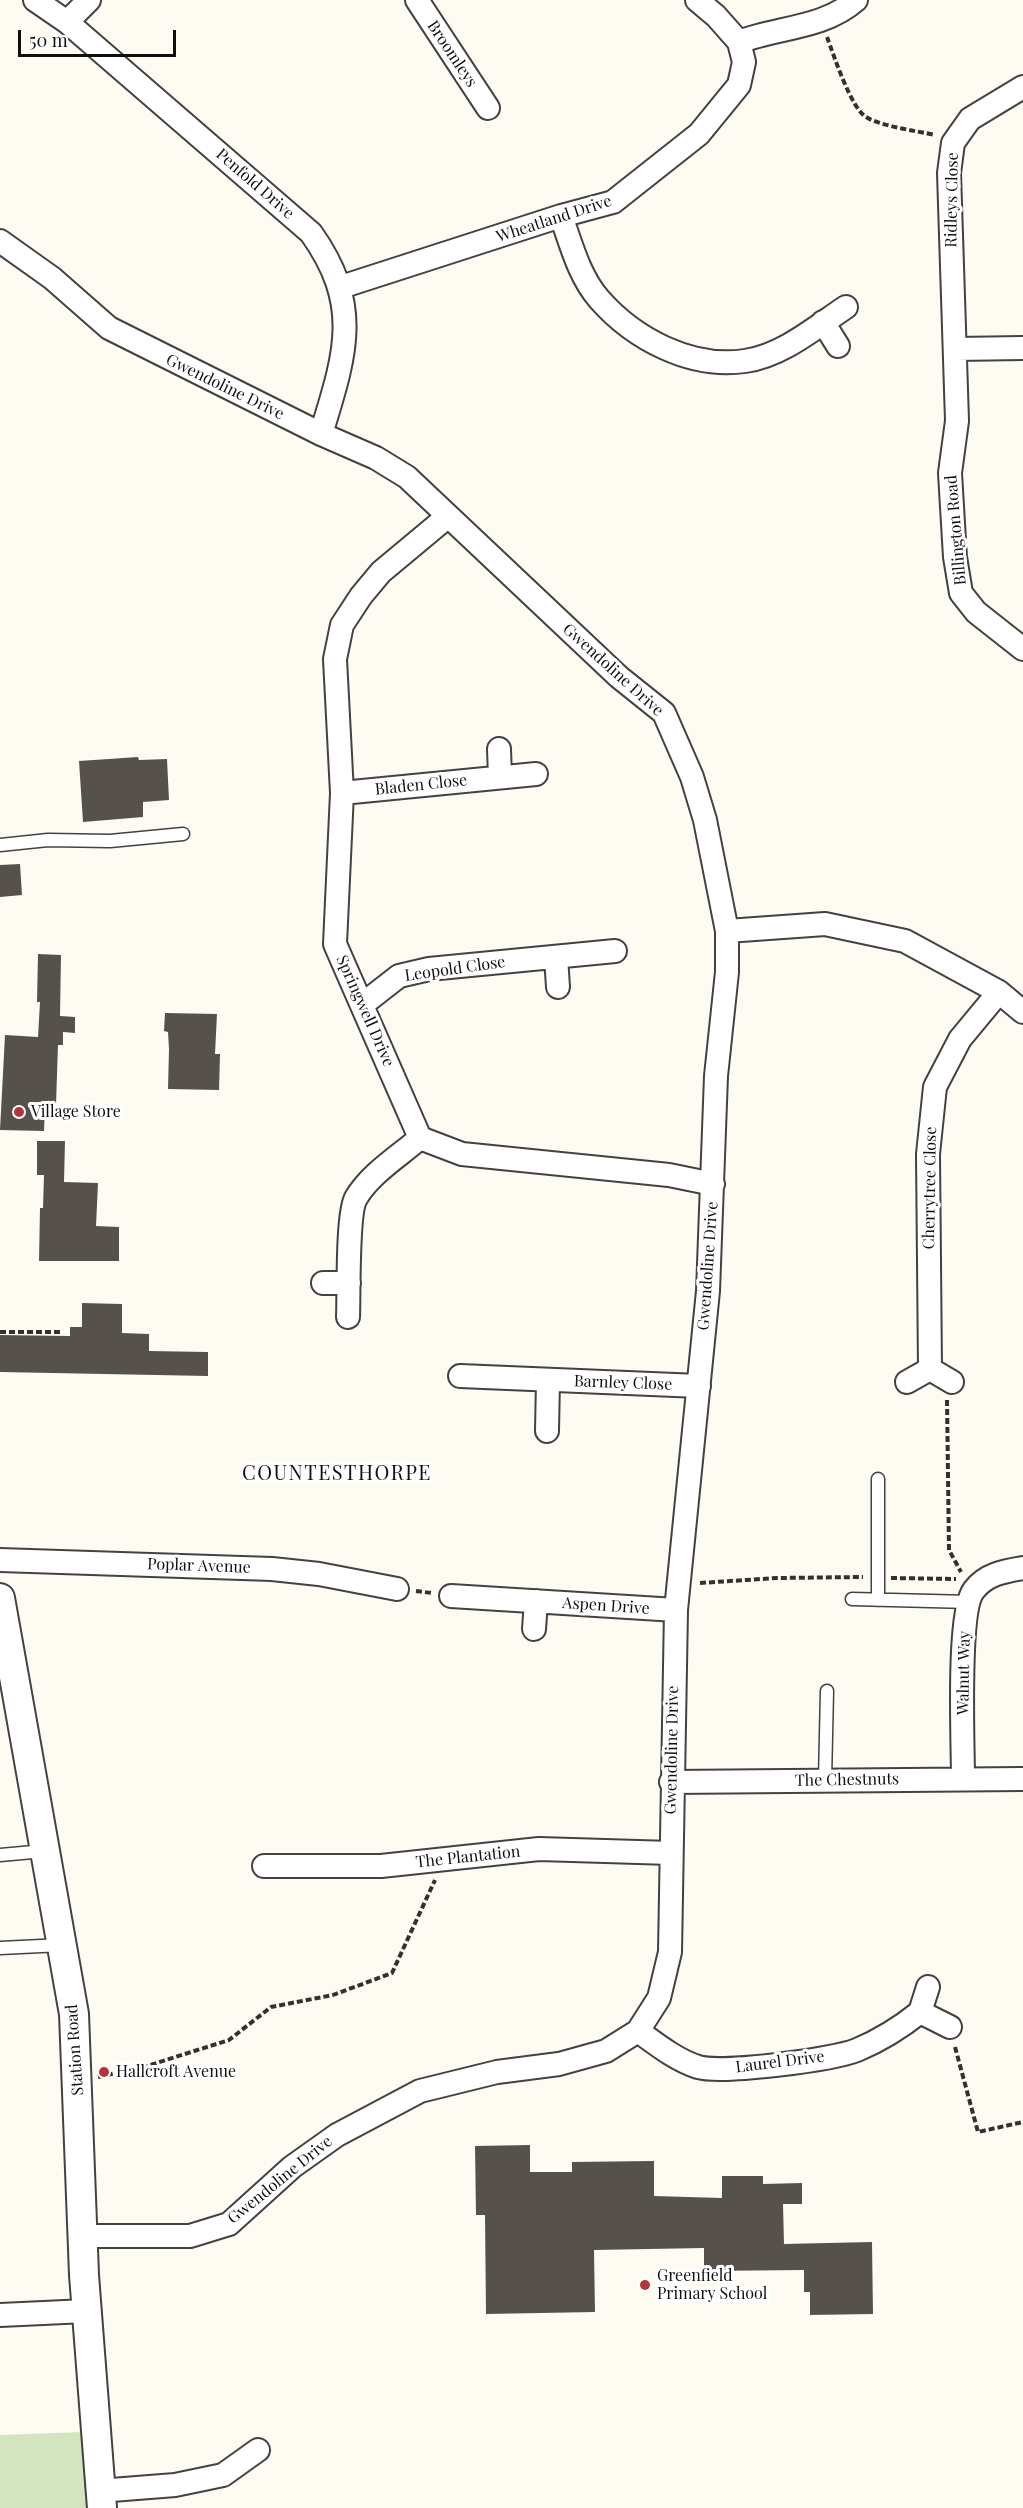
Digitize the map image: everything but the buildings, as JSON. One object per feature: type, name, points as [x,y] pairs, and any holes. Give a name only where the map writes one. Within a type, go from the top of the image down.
[{"type":"street","name":"Penfold Drive","points":[[35,0],[67,22],[311,233],[327,254],[341,287],[346,318],[340,373],[321,435]]},
{"type":"street","points":[[67,22],[89,0]]},
{"type":"street","name":"Broomleys","points":[[417,0],[488,108]]},
{"type":"street","points":[[697,0],[716,16],[739,42],[754,36],[792,30],[821,20],[847,8],[856,0]]},
{"type":"street","name":"Wheatland Drive","points":[[341,287],[561,216],[613,202],[699,134],[739,85],[744,62],[739,42]]},
{"type":"street","name":"Ridleys Close","points":[[956,349],[952,300],[949,185],[953,143],[970,118],[1023,87]]},
{"type":"street","points":[[561,216],[578,266],[598,298],[629,326],[666,350],[716,362],[746,361],[779,350],[846,308]]},
{"type":"street","name":"Gwendoline Drive","points":[[0,241],[52,278],[109,328],[321,435],[376,458],[407,477],[619,677],[664,713],[692,777],[705,820],[727,932],[727,972],[716,1076],[714,1184],[708,1292],[676,1610],[671,1782],[670,1952],[659,1998],[638,2031],[606,2051],[559,2064],[497,2072],[420,2091],[337,2135],[292,2166],[229,2224],[189,2236],[82,2236]]},
{"type":"street","points":[[823,322],[837,346]]},
{"type":"street","points":[[956,349],[1023,348]]},
{"type":"street","name":"Billington Road","points":[[956,349],[957,421],[950,472],[955,557],[961,593],[976,612],[1023,648]]},
{"type":"street","name":"Springwell Drive","points":[[420,1138],[335,944],[342,793],[335,659],[342,625],[361,596],[381,572],[447,517]]},
{"type":"street","points":[[500,749],[500,777]]},
{"type":"street","name":"Bladen Close","points":[[342,793],[536,774]]},
{"type":"street","points":[[727,932],[825,924],[905,941],[999,992],[1023,1012]]},
{"type":"street","name":"Leopold Close","points":[[363,1004],[399,976],[429,969],[615,951]]},
{"type":"street","points":[[556,957],[558,987]]},
{"type":"street","name":"Cherrytree Close","points":[[930,1369],[928,1154],[935,1087],[960,1039],[999,992]]},
{"type":"street","points":[[348,1317],[351,1221],[355,1199],[370,1181],[420,1138],[462,1154],[669,1175],[714,1184]]},
{"type":"street","points":[[323,1283],[349,1283]]},
{"type":"street","points":[[907,1382],[930,1369],[952,1382]]},
{"type":"street","name":"Barnley Close","points":[[460,1376],[699,1386]]},
{"type":"street","points":[[547,1431],[548,1380]]},
{"type":"street","name":"Poplar Avenue","points":[[0,1560],[272,1569],[319,1574],[397,1589]]},
{"type":"street","name":"Walnut Way","points":[[963,1778],[963,1627],[973,1590],[997,1572],[1023,1568]]},
{"type":"street","name":"Aspen Drive","points":[[451,1596],[676,1610]]},
{"type":"street","name":"Station Road","points":[[0,1598],[74,2014],[86,2311],[100,2499]]},
{"type":"street","points":[[534,1629],[536,1601]]},
{"type":"street","name":"The Chestnuts","points":[[671,1782],[1023,1779]]},
{"type":"street","name":"The Plantation","points":[[264,1866],[381,1866],[539,1849],[671,1853]]},
{"type":"street","points":[[928,1987],[920,2012],[950,2027]]},
{"type":"street","name":"Laurel Drive","points":[[638,2031],[662,2049],[698,2067],[738,2068],[814,2059],[855,2051],[892,2034],[920,2012]]},
{"type":"street","points":[[0,2315],[86,2311]]},
{"type":"street","points":[[100,2499],[223,2475],[258,2450]]},
{"type":"lane","points":[[0,845],[48,840],[110,841],[183,834]]},
{"type":"lane","points":[[878,1479],[878,1600]]},
{"type":"lane","points":[[852,1599],[970,1602]]},
{"type":"lane","points":[[825,1780],[827,1691]]},
{"type":"lane","points":[[0,1855],[44,1851]]},
{"type":"lane","points":[[0,1948],[62,1945]]},
{"type":"path","points":[[821,20],[844,81],[858,109],[867,118],[933,135],[953,143]]},
{"type":"path","points":[[0,1332],[62,1332]]},
{"type":"path","points":[[678,1585],[777,1578],[965,1579],[949,1550],[947,1393],[952,1382]]},
{"type":"path","points":[[397,1589],[451,1596]]},
{"type":"path","points":[[78,2081],[147,2066],[229,2040],[271,2007],[333,1995],[392,1974],[446,1858]]},
{"type":"path","points":[[950,2027],[978,2132],[1023,2122]]},
{"type":"green space","points":[[82,2432],[88,2508],[0,2508],[0,2435]]},
{"type":"place","name":"Village Store","points":[[19,1112]]},
{"type":"place","name":"Hallcroft Avenue","points":[[104,2072]]},
{"type":"place","name":"Greenfield Primary School","points":[[645,2285]]},
{"type":"district","name":"COUNTESTHORPE","points":[[337,1474]]}]
